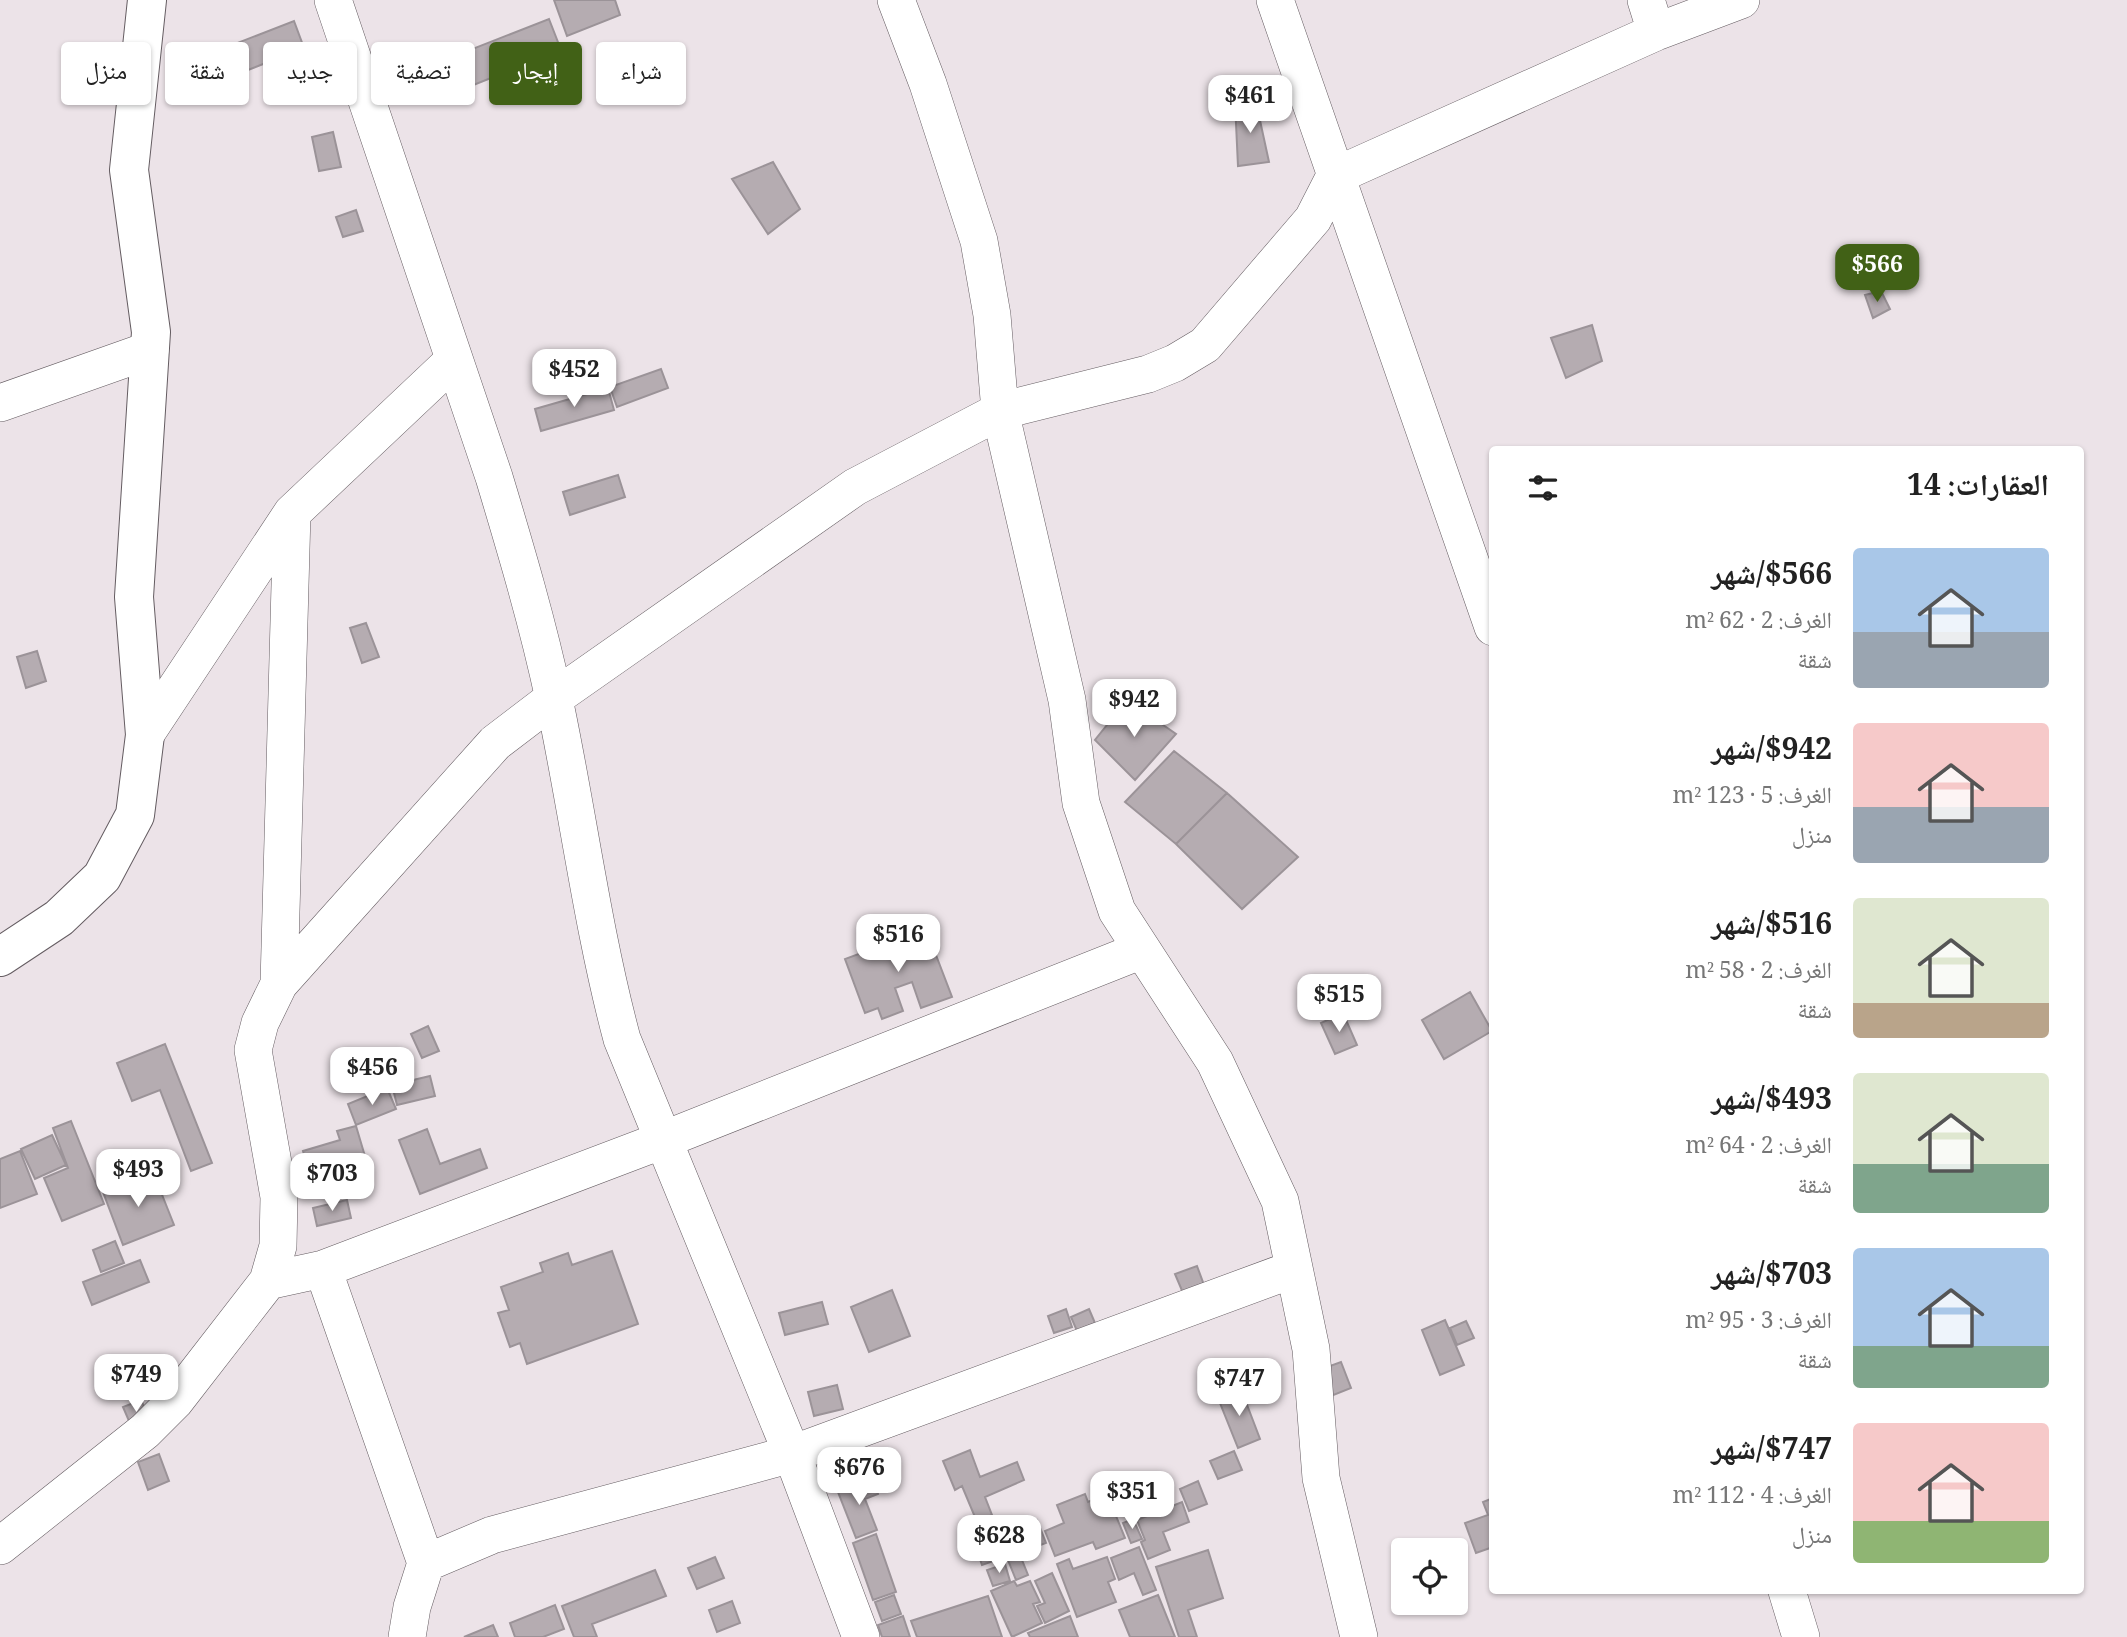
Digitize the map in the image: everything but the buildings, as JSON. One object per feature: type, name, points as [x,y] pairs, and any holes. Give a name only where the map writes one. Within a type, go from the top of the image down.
[{"type":"street","points":[[0,957],[59,919],[102,877],[135,815],[145,735],[134,597],[151,332],[129,170],[147,0]]},
{"type":"street","points":[[332,0],[516,549],[554,698],[607,982],[622,1039],[792,1454],[861,1637]]},
{"type":"street","points":[[896,0],[928,84],[979,242],[992,315],[1000,411],[1067,701],[1081,803],[1117,911],[1215,1062],[1280,1201],[1311,1349],[1321,1478],[1359,1637]]},
{"type":"street","points":[[1275,0],[1489,616]]},
{"type":"street","points":[[0,1546],[153,1423],[175,1401],[268,1282],[278,1246],[279,1196],[253,1050],[260,1023],[279,985],[495,743],[554,698],[855,487],[1000,411],[1148,374],[1175,363],[1205,345],[1313,219],[1335,176],[1651,16],[1741,0]]},
{"type":"street","points":[[0,403],[150,351]]},
{"type":"street","points":[[145,735],[292,513],[454,360]]},
{"type":"street","points":[[279,985],[292,513]]},
{"type":"street","points":[[268,1282],[323,1269],[663,1140],[1142,950]]},
{"type":"street","points":[[323,1269],[426,1563],[412,1607],[407,1637]]},
{"type":"street","points":[[426,1563],[492,1535],[792,1454],[1294,1269]]},
{"type":"street","points":[[1788,1594],[1801,1637]]}]
